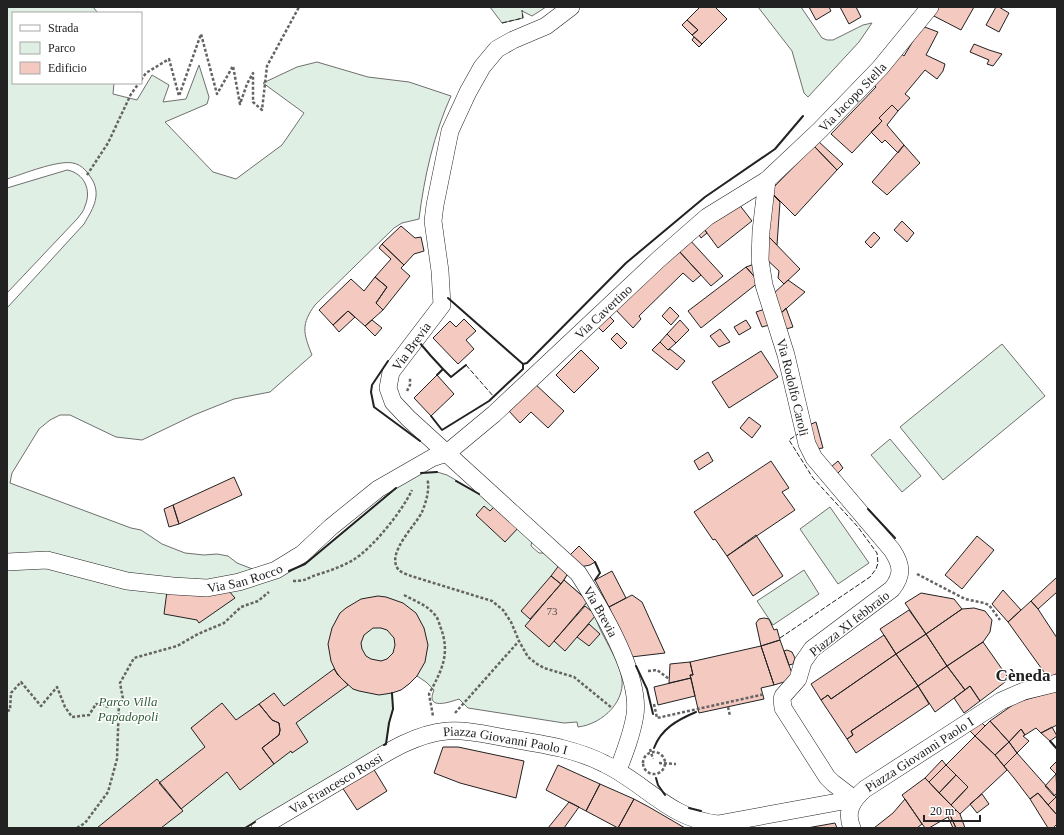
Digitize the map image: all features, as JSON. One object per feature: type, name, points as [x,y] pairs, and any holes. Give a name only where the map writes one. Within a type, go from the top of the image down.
[{"type":"street","name":"Via Brevia","points":[[571,7],[546,26],[513,40],[497,49],[482,67],[468,92],[450,131],[434,205],[433,221],[440,271],[442,305],[392,372],[388,388],[393,402],[408,418],[578,573],[596,600],[623,654],[629,671],[635,700],[635,714],[630,736],[618,770]]},
{"type":"street","name":"Via Jacopo Stella","points":[[767,180],[820,130],[880,68],[930,7]]},
{"type":"street","name":"Via Cavertino","points":[[447,453],[494,414],[659,259],[707,217],[767,180]]},
{"type":"street","name":"Via Rodolfo Caroli","points":[[767,180],[761,231],[760,260],[764,285],[786,355],[807,444],[814,458],[892,550],[898,560],[899,565]]},
{"type":"street","name":"Via San Rocco","points":[[7,562],[47,560],[127,581],[173,586],[207,588],[239,582],[276,570],[302,554],[331,527],[378,489],[432,458],[447,453]]},
{"type":"street","name":"Piazza XI febbraio","points":[[798,679],[803,662],[812,649],[892,589],[899,578],[899,565]]},
{"type":"street","name":"Piazza Giovanni Paolo I","points":[[798,679],[783,696],[783,708],[827,777],[854,799]]},
{"type":"street","name":"Piazza Giovanni Paolo I","points":[[851,825],[850,808],[854,799],[865,789],[985,711],[1013,695],[1057,683]]},
{"type":"street","name":"Piazza Giovanni Paolo I","points":[[392,750],[420,737],[437,732],[451,731],[556,746],[579,752],[618,770],[657,799],[677,811],[693,819],[716,826],[854,799]]},
{"type":"street","name":"Via Francesco Rossi","points":[[260,828],[392,750]]},
{"type":"path","points":[[142,79],[146,73],[169,59],[179,96],[201,34],[218,94],[233,66],[240,104],[247,84],[253,73],[253,102],[262,110],[267,66],[299,7]]},
{"type":"path","points":[[87,175],[108,143],[131,94],[138,84]]},
{"type":"path","points":[[424,478],[428,482],[429,492],[422,513],[400,544],[396,560],[397,568],[401,572],[411,576],[492,601],[504,610],[528,656],[544,668],[574,677],[612,708]]},
{"type":"path","points":[[287,583],[292,581],[304,581],[314,575],[340,567],[354,560],[372,543],[404,506],[413,486]]},
{"type":"path","points":[[899,565],[965,599],[984,602],[1000,620]]},
{"type":"path","points":[[7,711],[10,710],[11,693],[22,682],[41,706],[57,687],[65,707],[72,717],[89,716],[96,704],[109,707],[123,699],[120,683],[134,658],[177,646],[198,634],[224,623],[241,607],[258,601],[270,591]]},
{"type":"path","points":[[404,595],[424,605],[436,616],[444,636],[446,647],[444,664],[440,675],[429,694],[437,732]]},
{"type":"path","points":[[471,695],[519,641]]},
{"type":"path","points":[[648,672],[657,670],[670,679]]},
{"type":"path","points":[[654,702],[657,718],[763,695]]},
{"type":"path","points":[[77,828],[85,823],[108,792],[116,759],[119,701]]},
{"type":"path","points":[[728,707],[730,716]]},
{"type":"path","points":[[650,748],[653,758]]},
{"type":"path","points":[[651,752],[660,753],[665,759],[666,763],[660,772],[653,774],[644,768],[643,761],[647,754],[651,752]]},
{"type":"path","points":[[659,763],[676,764]]},
{"type":"green space","points":[[7,7],[93,7],[97,12],[12,12],[12,84],[114,84],[113,94],[137,100],[152,75],[169,85],[163,102],[186,99],[199,65],[209,97],[207,104],[165,122],[213,172],[236,179],[282,145],[304,113],[263,83],[297,67],[317,62],[368,77],[409,82],[451,96],[430,156],[419,219],[402,223],[394,228],[315,305],[307,318],[305,329],[305,335],[312,355],[270,392],[234,399],[194,415],[142,440],[116,437],[70,415],[60,415],[50,420],[39,429],[12,473],[10,483],[131,528],[141,530],[162,544],[185,553],[204,555],[217,554],[228,556],[237,563],[255,570],[199,584],[7,558],[7,308],[84,224],[90,214],[96,198],[96,192],[93,181],[87,172],[82,167],[73,163],[49,165],[7,179]]},
{"type":"green space","points":[[490,7],[546,7],[532,16],[522,11],[523,18],[502,23]]},
{"type":"green space","points":[[758,7],[801,7],[822,38],[827,40],[833,40],[863,25],[872,23],[859,42],[808,97],[804,93],[792,51]]},
{"type":"green space","points":[[67,170],[78,175],[85,183],[88,194],[84,210],[7,293],[7,188]]},
{"type":"green space","points":[[1002,344],[1045,396],[943,480],[900,427]]},
{"type":"green space","points":[[890,439],[921,476],[902,492],[871,455]]},
{"type":"green space","name":"Parco Villa Papadopoli","points":[[437,472],[447,475],[490,500],[532,540],[531,546],[539,553],[545,553],[568,570],[564,580],[589,603],[601,631],[615,657],[621,674],[621,693],[612,709],[604,716],[587,725],[578,727],[577,722],[564,723],[468,708],[459,699],[440,704],[433,701],[432,697],[434,690],[417,676],[409,684],[392,693],[393,709],[386,744],[245,828],[7,828],[7,569],[49,566],[120,586],[280,575],[305,564],[400,485],[421,473]]},
{"type":"green space","points":[[830,507],[869,563],[838,584],[800,529]]},
{"type":"green space","points":[[804,570],[819,594],[773,625],[757,601]]},
{"type":"building","points":[[700,7],[715,7],[727,19],[702,44],[692,35],[698,30],[687,20]]},
{"type":"building","points":[[809,7],[829,7],[831,11],[816,20]]},
{"type":"building","points":[[840,7],[856,7],[861,17],[849,24]]},
{"type":"building","points":[[938,7],[974,7],[961,30],[932,15]]},
{"type":"building","points":[[996,7],[999,7],[1009,13],[999,32],[986,25]]},
{"type":"building","points":[[687,20],[698,30],[692,35],[682,25]]},
{"type":"building","points":[[922,26],[938,32],[926,55],[945,64],[943,71],[937,79],[925,70],[905,94],[910,98],[898,111],[892,105],[879,118],[882,121],[852,153],[831,134],[876,87],[871,82],[899,52],[904,56]]},
{"type":"building","points":[[694,37],[702,44],[699,47],[692,40]]},
{"type":"building","points":[[974,44],[1002,54],[993,66],[987,64],[989,60],[970,52]]},
{"type":"building","points":[[892,105],[898,111],[887,125],[904,145],[898,153],[885,140],[882,143],[871,132],[882,121],[879,118]]},
{"type":"building","points":[[818,141],[843,164],[837,170],[814,146]]},
{"type":"building","points":[[904,145],[920,163],[887,195],[872,182]]},
{"type":"building","points":[[814,146],[837,170],[795,216],[770,191]]},
{"type":"building","points":[[773,195],[780,202],[777,245],[770,238],[765,236]]},
{"type":"building","points":[[738,203],[752,221],[718,248],[704,229]]},
{"type":"building","points":[[902,221],[914,233],[907,242],[894,230]]},
{"type":"building","points":[[401,226],[415,238],[421,237],[424,251],[414,254],[404,265],[382,244]]},
{"type":"building","points":[[704,229],[707,233],[701,238],[698,233]]},
{"type":"building","points":[[874,232],[880,238],[871,248],[865,242]]},
{"type":"building","points":[[765,236],[770,238],[800,269],[784,284],[778,278],[779,271],[763,256]]},
{"type":"building","points":[[689,239],[723,276],[711,286],[678,250]]},
{"type":"building","points":[[382,244],[404,265],[401,268],[410,276],[383,310],[376,303],[387,287],[375,277],[391,259],[379,248]]},
{"type":"building","points":[[678,250],[701,275],[693,282],[683,273],[639,316],[641,319],[633,328],[614,308]]},
{"type":"building","points":[[757,263],[759,282],[746,267]]},
{"type":"building","points":[[746,267],[759,282],[701,328],[688,311]]},
{"type":"building","points":[[375,277],[387,287],[376,303],[383,310],[365,326],[348,311],[333,325],[319,310],[351,279],[364,291]]},
{"type":"building","points":[[788,280],[805,292],[779,315],[772,295]]},
{"type":"building","points":[[670,307],[679,316],[671,325],[662,316]]},
{"type":"building","points":[[768,308],[773,324],[762,327],[756,312]]},
{"type":"building","points":[[786,308],[793,327],[783,330],[779,315]]},
{"type":"building","points":[[348,311],[355,317],[339,332],[333,325]]},
{"type":"building","points":[[607,314],[614,321],[603,332],[596,325]]},
{"type":"building","points":[[464,319],[476,331],[466,340],[474,349],[458,364],[433,338],[450,321],[456,327]]},
{"type":"building","points":[[372,320],[382,328],[375,336],[365,326]]},
{"type":"building","points":[[680,320],[689,330],[676,343],[667,334]]},
{"type":"building","points":[[746,320],[751,328],[739,335],[734,327]]},
{"type":"building","points":[[720,329],[730,342],[719,347],[710,336]]},
{"type":"building","points":[[617,333],[627,343],[621,349],[611,339]]},
{"type":"building","points":[[667,334],[676,343],[668,350],[660,342]]},
{"type":"building","points":[[660,342],[668,350],[670,349],[685,361],[677,370],[652,350]]},
{"type":"building","points":[[581,350],[599,368],[574,393],[556,375]]},
{"type":"building","points":[[761,351],[778,377],[729,408],[712,382]]},
{"type":"building","points":[[437,375],[454,394],[431,416],[414,398]]},
{"type":"building","points":[[534,383],[564,411],[548,428],[531,412],[520,423],[508,410]]},
{"type":"building","points":[[749,417],[761,426],[752,438],[740,428]]},
{"type":"building","points":[[816,422],[823,448],[815,449],[809,425]]},
{"type":"building","points":[[708,452],[713,461],[699,470],[694,461]]},
{"type":"building","points":[[771,461],[789,488],[782,492],[795,510],[727,556],[715,539],[713,540],[694,512]]},
{"type":"building","points":[[838,461],[843,468],[837,474],[831,467]]},
{"type":"building","points":[[234,477],[242,495],[179,524],[173,505]]},
{"type":"building","points":[[173,505],[179,524],[169,527],[164,509]]},
{"type":"building","points":[[496,505],[519,527],[505,542],[476,515],[484,506],[490,511]]},
{"type":"building","points":[[756,535],[783,576],[753,596],[727,556]]},
{"type":"building","points":[[977,536],[994,550],[962,589],[945,575]]},
{"type":"building","points":[[579,546],[595,562],[590,565],[580,567],[567,558]]},
{"type":"building","points":[[560,564],[568,570],[567,575],[561,584],[551,576]]},
{"type":"building","points":[[612,571],[626,598],[609,607],[595,580]]},
{"type":"building","points":[[551,576],[561,584],[530,619],[521,611]]},
{"type":"building","points":[[1056,578],[1057,592],[1038,609],[1031,601]]},
{"type":"building","points":[[564,580],[588,601],[549,647],[525,626]]},
{"type":"building","points":[[228,590],[235,598],[199,623],[197,620],[164,614],[167,591]]},
{"type":"building","points":[[1003,590],[1021,610],[1008,622],[992,604]]},
{"type":"building","points":[[921,593],[954,599],[962,609],[926,634],[905,603]]},
{"type":"building","points":[[632,595],[642,602],[665,653],[631,657],[609,607]]},
{"type":"building","points":[[378,596],[403,603],[416,613],[424,628],[428,645],[425,662],[417,676],[401,690],[379,695],[353,689],[337,674],[331,661],[328,644],[332,628],[340,613],[361,599]],"holes":[[[373,628],[387,630],[394,638],[395,645],[393,653],[387,659],[381,661],[371,659],[366,656],[362,649],[361,643],[364,635]]]},
{"type":"building","points":[[1031,601],[1057,638],[1057,673],[1049,679],[1008,622]]},
{"type":"building","points":[[585,606],[596,615],[565,651],[554,641]]},
{"type":"building","points":[[974,608],[985,611],[992,620],[990,632],[983,642],[947,666],[926,634],[962,609]]},
{"type":"building","points":[[909,610],[926,634],[896,654],[880,629]]},
{"type":"building","points":[[759,619],[769,619],[774,630],[777,629],[780,640],[761,646],[756,623]]},
{"type":"building","points":[[589,624],[600,634],[589,646],[577,637]]},
{"type":"building","points":[[926,634],[947,666],[918,686],[896,654]]},
{"type":"building","points":[[884,635],[896,654],[831,699],[828,695],[821,700],[811,684]]},
{"type":"building","points":[[780,640],[794,679],[774,685],[761,646]]},
{"type":"building","points":[[983,642],[1009,679],[980,701],[970,686],[965,690],[947,666]]},
{"type":"building","points":[[761,646],[774,685],[761,688],[764,699],[699,713],[690,675],[693,675],[690,662]]},
{"type":"building","points":[[787,650],[792,652],[795,658],[793,664],[789,665],[784,651]]},
{"type":"building","points":[[896,654],[918,686],[851,731],[853,735],[847,739],[821,700],[828,695],[831,699]]},
{"type":"building","points":[[690,662],[693,675],[690,675],[691,678],[669,683],[670,664]]},
{"type":"building","points":[[947,666],[965,690],[935,712],[918,686]]},
{"type":"building","points":[[334,669],[348,685],[296,723],[308,742],[292,753],[291,751],[274,764],[262,748],[279,735],[279,723],[272,720],[259,704],[274,693],[284,706]]},
{"type":"building","points":[[691,678],[695,696],[658,705],[654,687]]},
{"type":"building","points":[[918,686],[929,704],[856,753],[847,739],[853,735],[851,731]]},
{"type":"building","points":[[970,686],[980,701],[964,713],[954,698]]},
{"type":"building","points":[[1057,691],[1057,725],[1041,733],[1036,728],[1025,735],[1021,729],[1009,742],[990,721],[1017,702]]},
{"type":"building","points":[[222,703],[236,720],[259,704],[272,720],[279,723],[279,735],[262,748],[274,764],[240,790],[227,772],[181,809],[159,783],[205,747],[191,728]]},
{"type":"building","points":[[980,721],[985,726],[975,736],[970,731]]},
{"type":"building","points":[[990,721],[1009,742],[995,755],[975,736]]},
{"type":"building","points":[[1052,727],[1057,736],[1050,741],[1041,733]]},
{"type":"building","points":[[1021,729],[1025,735],[1023,736],[1029,741],[1017,753],[1009,742]]},
{"type":"building","points":[[975,736],[995,755],[1007,770],[960,814],[951,805],[968,787],[946,765]]},
{"type":"building","points":[[1009,742],[1017,753],[1004,766],[995,755]]},
{"type":"building","points":[[443,747],[458,747],[524,761],[516,798],[460,783],[434,773]]},
{"type":"building","points":[[1017,753],[1056,797],[1048,805],[1038,793],[1030,799],[1004,766]]},
{"type":"building","points":[[942,760],[946,765],[929,782],[925,778]]},
{"type":"building","points":[[1057,761],[1057,775],[1050,768]]},
{"type":"building","points":[[558,765],[600,784],[586,811],[546,790]]},
{"type":"building","points":[[946,765],[956,775],[939,793],[929,782]]},
{"type":"building","points":[[373,768],[387,791],[357,810],[342,787]]},
{"type":"building","points":[[1056,774],[1057,793],[1054,796],[1045,786]]},
{"type":"building","points":[[956,775],[968,787],[951,805],[939,793]]},
{"type":"building","points":[[925,778],[956,810],[948,817],[929,828],[925,828],[902,795]]},
{"type":"building","points":[[157,779],[183,811],[161,828],[97,828]]},
{"type":"building","points":[[600,784],[634,799],[618,828],[586,811]]},
{"type":"building","points":[[1038,793],[1057,815],[1057,824],[1053,828],[1048,828],[1030,799]]},
{"type":"building","points":[[982,794],[989,804],[977,813],[970,804]]},
{"type":"building","points":[[1056,797],[1057,799],[1057,815],[1048,805]]},
{"type":"building","points":[[634,799],[649,807],[685,828],[618,828]]},
{"type":"building","points":[[905,799],[922,824],[917,828],[874,828],[893,813]]},
{"type":"building","points":[[569,802],[579,807],[564,828],[548,828]]},
{"type":"building","points":[[956,810],[960,814],[965,828],[956,828],[950,815]]},
{"type":"building","points":[[950,815],[956,828],[953,828],[948,817]]},
{"type":"building","points":[[835,823],[837,828],[807,828]]},
{"type":"fence","points":[[502,23],[523,18],[522,10]]},
{"type":"fence","points":[[466,365],[494,397]]},
{"type":"fence","points":[[780,638],[870,577],[876,569],[878,563],[877,553],[858,527],[813,478],[789,440],[798,434]]},
{"type":"wall","points":[[448,298],[523,364],[527,363],[626,263],[705,197],[775,149],[803,116]]},
{"type":"wall","points":[[419,342],[443,369],[437,375]]},
{"type":"wall","points":[[388,361],[372,385],[371,392],[374,407],[420,441]]},
{"type":"wall","points":[[431,416],[442,430],[489,401],[523,369],[523,364]]},
{"type":"wall","points":[[443,369],[451,377],[466,365]]},
{"type":"wall","points":[[421,473],[437,472]]},
{"type":"wall","points":[[456,481],[479,494]]},
{"type":"wall","points":[[289,571],[305,564],[396,488]]},
{"type":"wall","points":[[868,509],[895,538]]},
{"type":"wall","points":[[595,562],[600,573],[595,580]]},
{"type":"wall","points":[[636,666],[647,689],[653,714]]},
{"type":"wall","points":[[384,745],[386,744],[393,709],[392,693]]},
{"type":"wall","points":[[654,748],[665,730],[682,718],[696,712]]},
{"type":"wall","points":[[1050,741],[1057,749]]},
{"type":"wall","points":[[656,778],[658,785],[665,795]]},
{"type":"wall","points":[[689,808],[701,811]]},
{"type":"wall","points":[[245,828],[255,822]]},
{"type":"district","name":"Cèneda","points":[[1023,675]]}]
